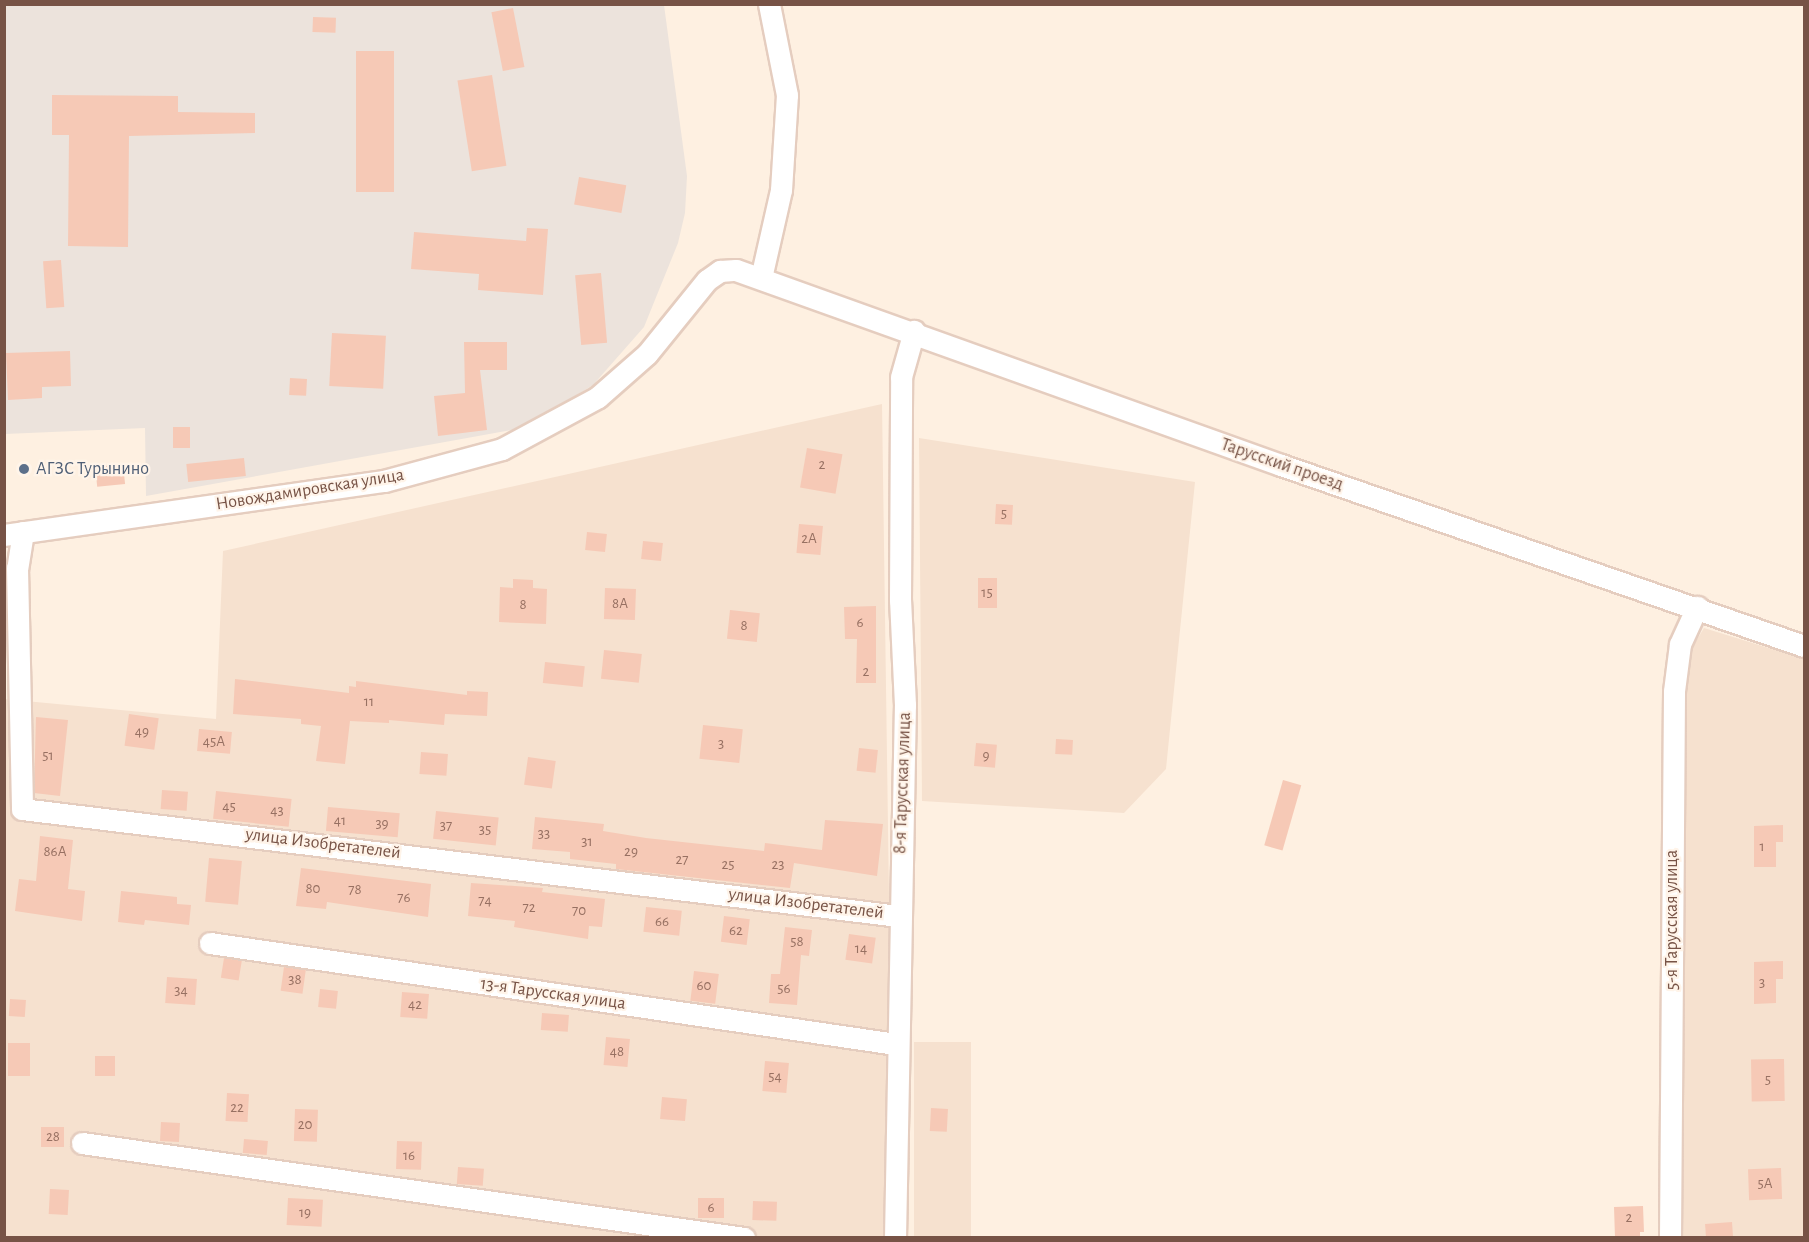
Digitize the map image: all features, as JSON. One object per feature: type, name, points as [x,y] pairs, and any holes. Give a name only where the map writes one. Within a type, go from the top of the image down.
[{"type":"street","points":[[762,278],[781,190],[787,94],[769,4]]},
{"type":"street","name":"Новождамировская улица","points":[[14,533],[384,481],[502,449],[598,398],[647,354],[707,280],[720,271],[736,270],[762,278]]},
{"type":"street","name":"Тарусский проезд","points":[[762,278],[1281,465],[1697,607],[1804,646]]},
{"type":"street","name":"8-я Тарусская улица","points":[[895,1238],[896,1044],[905,705],[900,600],[901,377],[914,331]]},
{"type":"street","name":"улица Изобретателей","points":[[14,533],[17,568],[22,809],[899,916]]},
{"type":"street","name":"5-я Тарусская улица","points":[[1670,1238],[1674,691],[1680,644],[1697,607]]},
{"type":"street","name":"13-я Тарусская улица","points":[[210,943],[896,1044]]},
{"type":"street","points":[[82,1143],[744,1238]]},
{"type":"shaded area","points":[[4,5],[664,5],[687,176],[685,213],[678,243],[644,327],[593,385],[523,428],[146,496],[145,428],[5,434]]},
{"type":"shaded area","points":[[882,404],[891,1038],[888,1237],[5,1237],[4,699],[216,719],[223,551]]},
{"type":"shaded area","points":[[919,438],[1195,482],[1166,769],[1124,813],[922,801]]},
{"type":"shaded area","points":[[1704,628],[1804,659],[1804,1237],[1679,1238],[1686,687],[1690,651]]},
{"type":"shaded area","points":[[914,1042],[971,1042],[971,1238],[914,1238]]},
{"type":"building","points":[[513,8],[524,67],[503,71],[491,12]]},
{"type":"building","points":[[313,17],[336,18],[335,33],[312,32]]},
{"type":"building","points":[[356,51],[394,51],[394,192],[356,192]]},
{"type":"building","points":[[492,75],[506,166],[472,171],[457,80]]},
{"type":"building","points":[[52,95],[178,96],[178,112],[255,113],[255,133],[129,136],[128,247],[68,246],[69,135],[52,135]]},
{"type":"building","points":[[579,177],[626,185],[621,213],[574,205]]},
{"type":"building","points":[[527,228],[548,229],[543,295],[478,290],[479,274],[411,269],[414,232],[526,241]]},
{"type":"building","points":[[61,260],[64,307],[46,308],[43,261]]},
{"type":"building","points":[[601,273],[607,343],[581,345],[575,275]]},
{"type":"building","points":[[332,333],[386,336],[383,389],[329,386]]},
{"type":"building","points":[[464,342],[507,342],[507,370],[480,370],[487,430],[438,436],[434,396],[465,393]]},
{"type":"building","points":[[70,351],[71,386],[42,387],[42,398],[8,400],[6,353]]},
{"type":"building","points":[[290,378],[307,379],[306,396],[289,395]]},
{"type":"building","points":[[173,427],[190,427],[190,448],[173,448]]},
{"type":"building","points":[[807,448],[842,454],[836,494],[800,487]]},
{"type":"building","points":[[244,458],[246,476],[188,482],[186,464]]},
{"type":"building","points":[[123,464],[125,484],[97,487],[95,467]]},
{"type":"building","points":[[996,504],[1013,505],[1012,525],[995,524]]},
{"type":"building","points":[[799,524],[823,526],[820,555],[796,553]]},
{"type":"building","points":[[587,532],[607,534],[605,552],[585,550]]},
{"type":"building","points":[[643,541],[663,543],[661,561],[641,559]]},
{"type":"building","points":[[978,578],[997,578],[997,608],[978,608]]},
{"type":"building","points":[[513,579],[533,580],[533,588],[547,589],[546,624],[499,622],[500,587],[513,588]]},
{"type":"building","points":[[605,588],[636,589],[635,620],[604,619]]},
{"type":"building","points":[[876,606],[876,683],[856,683],[857,639],[845,639],[844,607]]},
{"type":"building","points":[[730,610],[760,613],[757,642],[727,639]]},
{"type":"building","points":[[604,650],[642,654],[639,683],[601,679]]},
{"type":"building","points":[[545,662],[585,666],[583,687],[543,683]]},
{"type":"building","points":[[235,679],[349,693],[349,686],[356,687],[356,681],[467,695],[467,691],[488,692],[487,716],[445,714],[444,725],[389,720],[389,723],[350,721],[345,764],[316,761],[321,726],[301,724],[301,719],[233,714]]},
{"type":"building","points":[[129,714],[159,718],[154,750],[125,746]]},
{"type":"building","points":[[36,717],[68,720],[60,796],[34,793]]},
{"type":"building","points":[[703,725],[743,729],[739,763],[699,759]]},
{"type":"building","points":[[199,729],[232,732],[230,754],[197,751]]},
{"type":"building","points":[[1056,739],[1073,740],[1072,755],[1055,754]]},
{"type":"building","points":[[976,743],[997,745],[995,768],[974,766]]},
{"type":"building","points":[[859,748],[878,750],[875,773],[857,771]]},
{"type":"building","points":[[421,752],[448,754],[446,776],[419,774]]},
{"type":"building","points":[[528,757],[556,761],[552,789],[524,785]]},
{"type":"building","points":[[1283,780],[1301,785],[1283,851],[1264,845]]},
{"type":"building","points":[[162,790],[188,792],[187,811],[161,809]]},
{"type":"building","points":[[216,791],[292,799],[289,827],[213,819]]},
{"type":"building","points":[[328,807],[400,813],[398,837],[326,831]]},
{"type":"building","points":[[436,811],[499,818],[496,845],[433,839]]},
{"type":"building","points":[[535,817],[604,824],[603,831],[646,838],[764,851],[765,843],[822,850],[825,820],[883,824],[877,876],[794,863],[790,888],[616,869],[616,864],[570,859],[570,852],[532,849]]},
{"type":"building","points":[[1783,825],[1783,842],[1776,842],[1776,867],[1754,867],[1754,826]]},
{"type":"building","points":[[40,836],[73,840],[68,889],[85,891],[82,921],[15,911],[19,879],[36,881]]},
{"type":"building","points":[[209,858],[242,861],[238,905],[205,902]]},
{"type":"building","points":[[301,868],[431,884],[428,917],[327,902],[326,909],[296,906]]},
{"type":"building","points":[[471,883],[543,888],[542,892],[605,899],[602,927],[589,926],[588,939],[514,927],[515,921],[468,916]]},
{"type":"building","points":[[121,891],[177,897],[177,904],[191,905],[189,925],[145,920],[144,925],[118,922]]},
{"type":"building","points":[[646,907],[682,911],[679,936],[643,932]]},
{"type":"building","points":[[724,916],[750,919],[747,945],[721,942]]},
{"type":"building","points":[[785,927],[812,930],[809,956],[801,955],[797,1005],[769,1003],[771,974],[780,974]]},
{"type":"building","points":[[849,934],[876,938],[872,964],[845,960]]},
{"type":"building","points":[[224,958],[242,961],[239,981],[221,978]]},
{"type":"building","points":[[1783,961],[1783,979],[1776,979],[1776,1003],[1754,1004],[1754,962]]},
{"type":"building","points":[[284,967],[306,970],[302,994],[281,991]]},
{"type":"building","points":[[694,971],[719,974],[715,1004],[690,1001]]},
{"type":"building","points":[[167,977],[197,979],[195,1005],[165,1003]]},
{"type":"building","points":[[320,989],[338,991],[336,1009],[318,1007]]},
{"type":"building","points":[[402,992],[429,994],[427,1019],[400,1017]]},
{"type":"building","points":[[10,999],[26,1000],[25,1017],[9,1016]]},
{"type":"building","points":[[542,1013],[569,1015],[568,1032],[541,1030]]},
{"type":"building","points":[[606,1037],[630,1039],[627,1067],[604,1065]]},
{"type":"building","points":[[8,1043],[30,1043],[30,1076],[8,1076]]},
{"type":"building","points":[[95,1056],[115,1056],[115,1076],[95,1076]]},
{"type":"building","points":[[1784,1059],[1785,1101],[1752,1102],[1751,1060]]},
{"type":"building","points":[[765,1061],[789,1063],[786,1093],[762,1091]]},
{"type":"building","points":[[227,1093],[249,1094],[248,1122],[226,1121]]},
{"type":"building","points":[[662,1097],[687,1099],[685,1121],[660,1119]]},
{"type":"building","points":[[931,1108],[948,1109],[947,1132],[930,1131]]},
{"type":"building","points":[[295,1109],[318,1110],[317,1142],[294,1141]]},
{"type":"building","points":[[161,1122],[180,1123],[179,1142],[160,1141]]},
{"type":"building","points":[[41,1127],[64,1127],[64,1147],[41,1147]]},
{"type":"building","points":[[244,1139],[268,1141],[267,1155],[243,1153]]},
{"type":"building","points":[[397,1141],[422,1142],[421,1170],[396,1169]]},
{"type":"building","points":[[458,1167],[484,1169],[483,1186],[457,1184]]},
{"type":"building","points":[[1781,1168],[1782,1199],[1749,1200],[1748,1169]]},
{"type":"building","points":[[50,1189],[69,1190],[68,1215],[49,1214]]},
{"type":"building","points":[[288,1198],[323,1200],[322,1227],[287,1225]]},
{"type":"building","points":[[698,1198],[724,1198],[724,1218],[698,1218]]},
{"type":"building","points":[[753,1201],[777,1202],[776,1221],[752,1220]]},
{"type":"building","points":[[1643,1206],[1644,1232],[1640,1232],[1640,1238],[1615,1238],[1614,1207]]},
{"type":"building","points":[[1732,1222],[1733,1238],[1706,1238],[1705,1224]]},
{"type":"place","name":"АГЗС Турынино","points":[[24,469]]}]
